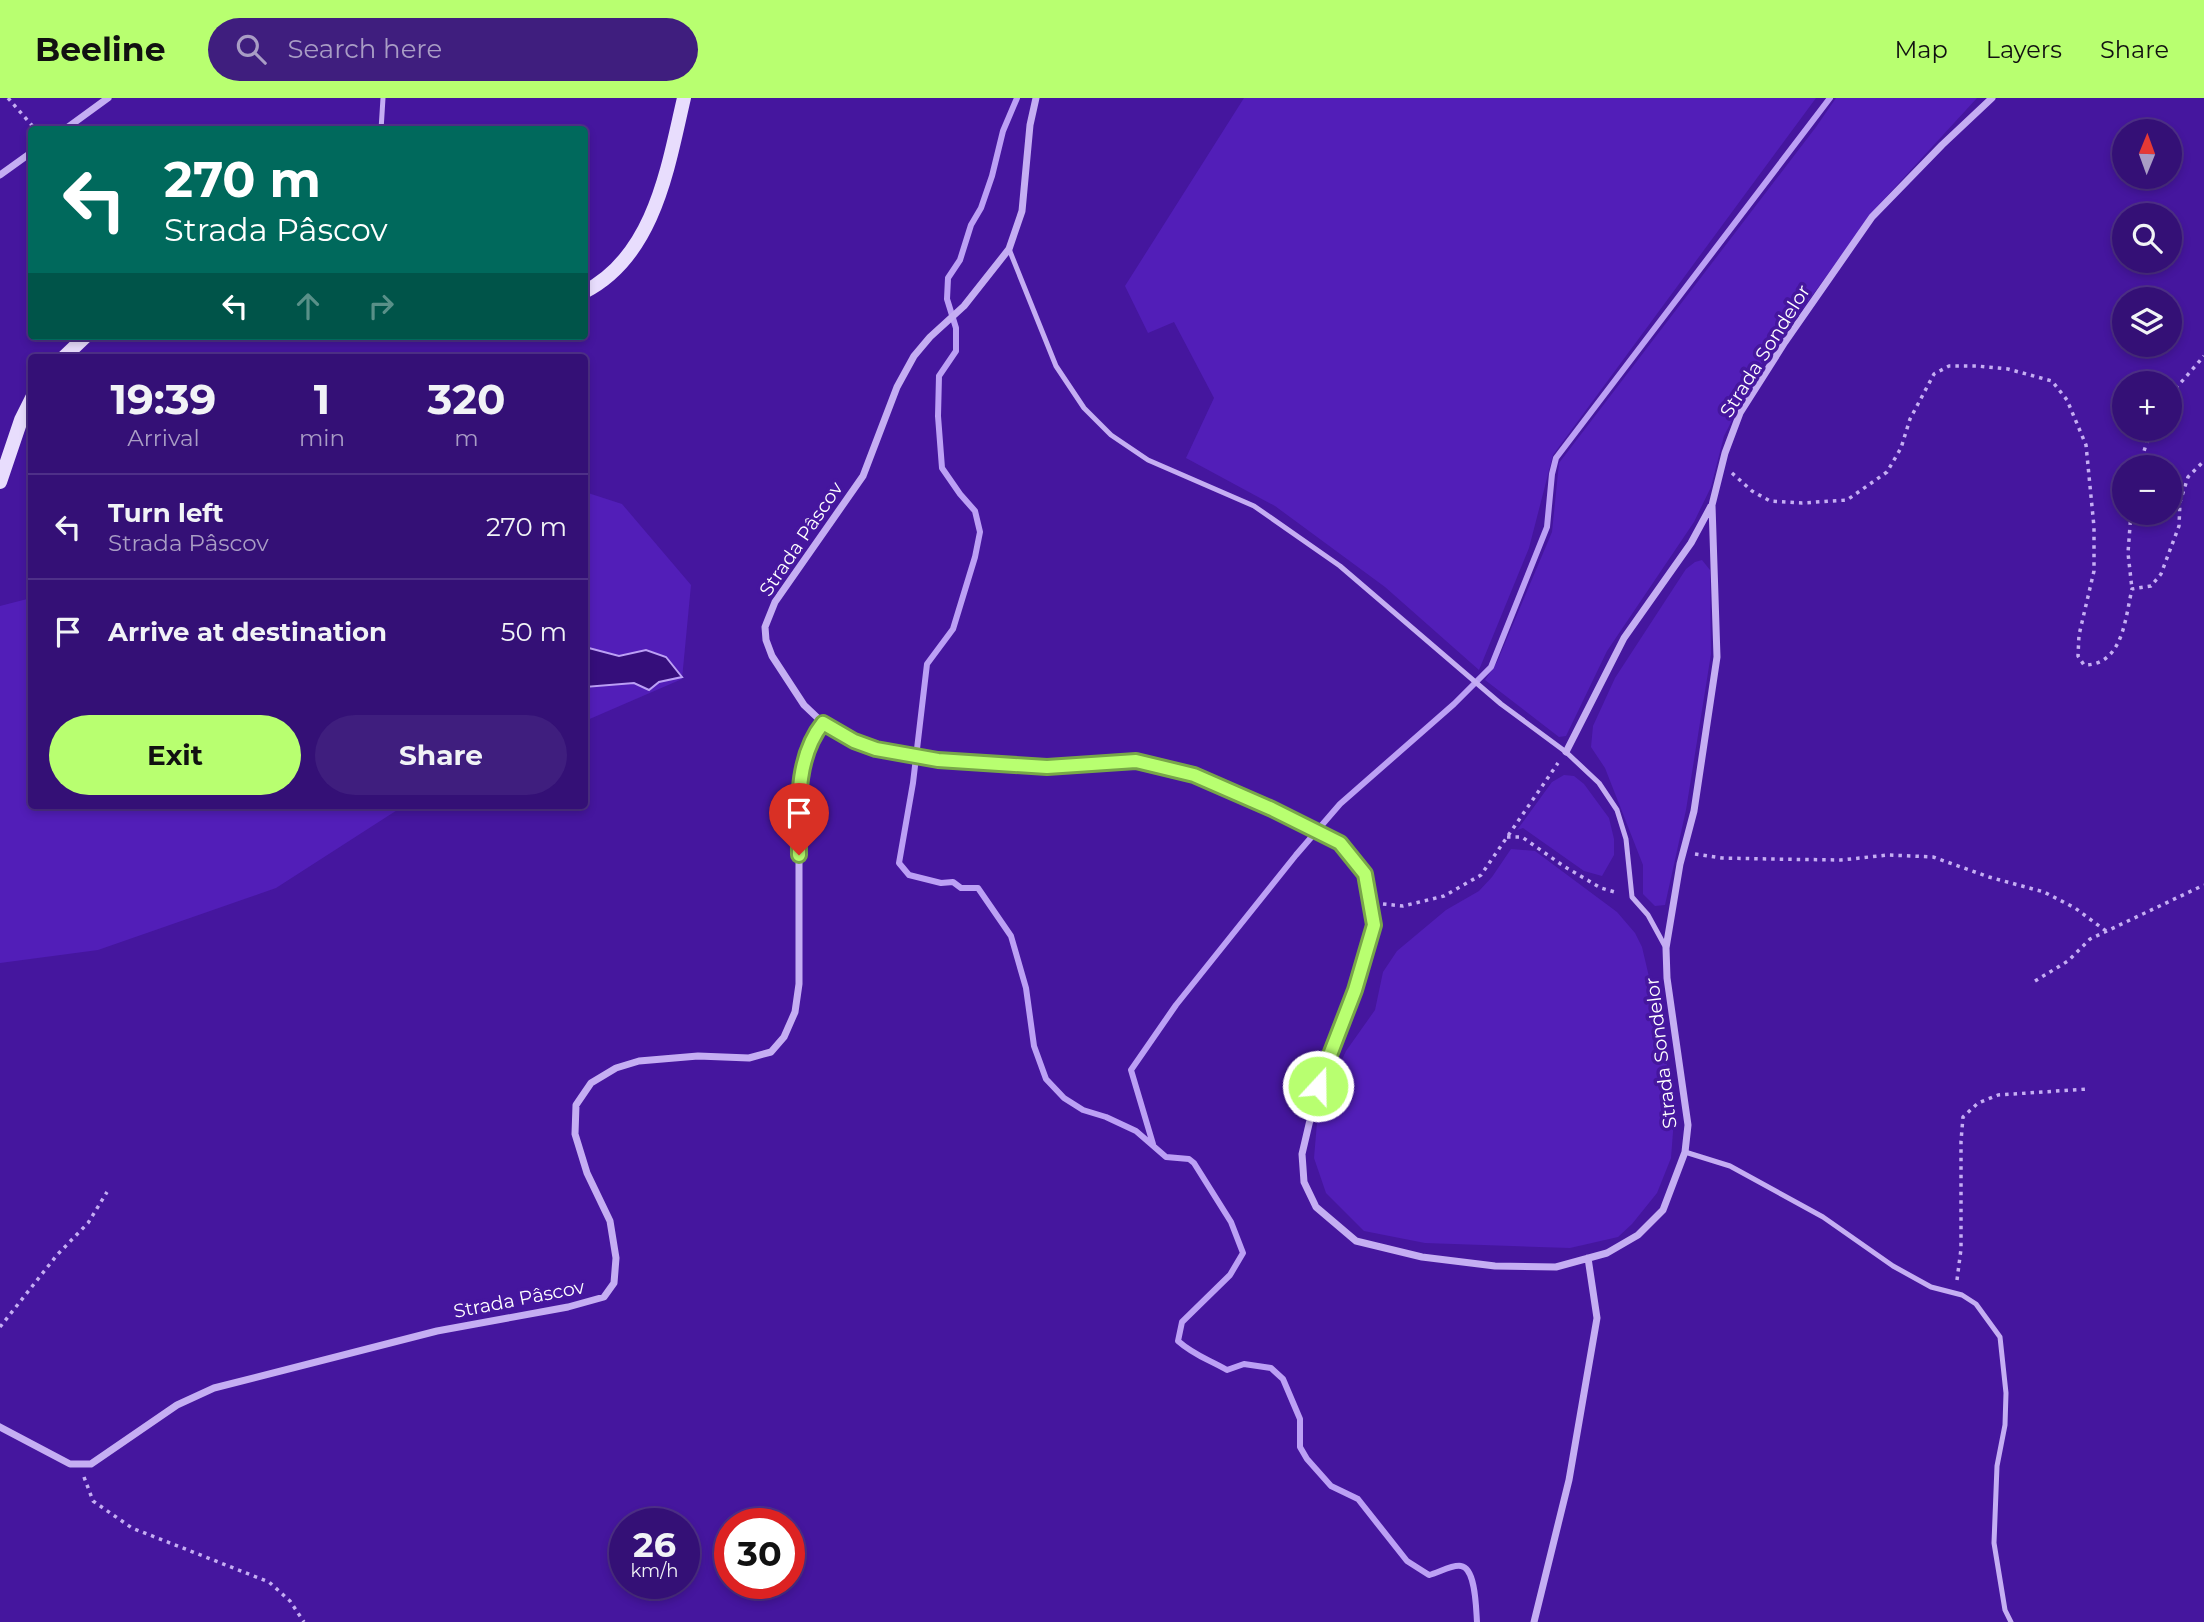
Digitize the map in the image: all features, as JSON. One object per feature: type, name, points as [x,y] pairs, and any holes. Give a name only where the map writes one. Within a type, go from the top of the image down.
[{"type":"main road","points":[[588,289],[619,265],[639,240],[658,198],[684,98]]},
{"type":"main road","points":[[67,354],[82,340]]},
{"type":"main road","points":[[0,482],[28,406]]},
{"type":"street","points":[[70,126],[108,98]]},
{"type":"street","name":"Strada Pâscov","points":[[80,1465],[90,1464],[177,1405],[214,1388],[437,1331],[568,1307],[604,1297],[614,1283],[616,1258],[610,1221],[587,1172],[575,1134],[576,1105],[591,1083],[616,1068],[639,1061],[698,1056],[749,1058],[771,1052],[784,1037],[794,1012],[799,984],[799,809],[803,766],[813,735],[823,723],[804,705],[769,648],[765,640],[765,627],[775,603],[863,476],[897,387],[914,356],[930,337],[964,306],[1009,249],[1022,211],[1035,98]]},
{"type":"street","name":"Strada Sondelor","points":[[823,723],[854,741],[876,749],[938,760],[1047,767],[1136,761],[1194,775],[1272,809],[1340,843],[1365,874],[1374,925],[1355,990],[1318,1086],[1301,1154],[1304,1182],[1316,1207],[1356,1241],[1422,1257],[1495,1266],[1556,1267],[1607,1253],[1638,1235],[1663,1210],[1685,1152],[1688,1125],[1667,978],[1666,948],[1694,811],[1717,657],[1712,505],[1725,453],[1740,412],[1872,217],[1992,98]]},
{"type":"street","points":[[0,175],[28,155]]},
{"type":"street","points":[[1566,752],[1624,638],[1690,543],[1712,505]]},
{"type":"street","points":[[1534,1622],[1569,1480],[1598,1318],[1588,1258]]},
{"type":"street","points":[[0,1427],[70,1464],[80,1465]]},
{"type":"lane","points":[[381,126],[383,98]]},
{"type":"lane","points":[[1009,249],[1056,366],[1084,408],[1111,435],[1148,460],[1254,506],[1339,566],[1501,704],[1566,752],[1599,783],[1617,810],[1626,839],[1632,897],[1648,915],[1666,948]]},
{"type":"lane","points":[[1685,1152],[1730,1166],[1768,1185],[1823,1217],[1893,1266],[1931,1287],[1962,1295],[1976,1304],[2000,1337],[2006,1394],[1997,1466],[1994,1543],[2005,1610],[2011,1622]]},
{"type":"path","points":[[8,98],[32,126]]},
{"type":"path","points":[[2182,381],[2204,356]]},
{"type":"path","points":[[1725,453],[1733,475],[1752,491],[1770,501],[1802,503],[1847,500],[1887,472],[1901,448],[1910,419],[1934,374],[1949,366],[1977,366],[2008,369],[2052,381],[2067,400],[2087,445],[2094,527],[2094,571],[2079,635],[2078,656],[2084,665],[2096,665],[2110,657],[2124,628],[2132,589],[2128,553],[2130,525]]},
{"type":"path","points":[[2132,589],[2151,586],[2161,574],[2179,526],[2180,502],[2188,477],[2204,461]]},
{"type":"path","points":[[1370,903],[1404,906],[1444,896],[1481,875],[1566,752]]},
{"type":"path","points":[[1507,837],[1522,837],[1601,888],[1632,897]]},
{"type":"path","points":[[1683,855],[1688,853],[1721,859],[1793,860],[1841,860],[1888,855],[1933,857],[1989,877],[2044,892],[2075,908],[2106,931]]},
{"type":"path","points":[[2035,981],[2068,961],[2090,939],[2204,885]]},
{"type":"path","points":[[1950,1292],[1959,1274],[1961,1249],[1963,1117],[1978,1103],[1998,1095],[2087,1089]]},
{"type":"path","points":[[0,1327],[57,1255],[88,1223],[107,1192]]},
{"type":"path","points":[[80,1465],[93,1500],[122,1521],[132,1528],[269,1582],[290,1601],[304,1622]]},
{"type":"shaded area","points":[[1244,98],[1816,98],[1553,455],[1529,548],[1479,670],[1385,587],[1275,506],[1186,458],[1214,398],[1174,322],[1148,333],[1125,286]]},
{"type":"shaded area","points":[[1836,98],[1977,98],[1875,209],[1756,373],[1724,436],[1711,487],[1694,522],[1607,651],[1566,736],[1559,737],[1485,680],[1497,662],[1552,532],[1559,463]]},
{"type":"shaded area","points":[[588,493],[622,504],[691,585],[682,679],[588,720]]},
{"type":"shaded area","points":[[1702,560],[1710,570],[1711,654],[1686,810],[1665,905],[1655,906],[1643,894],[1643,865],[1605,768],[1591,747],[1593,726],[1615,678],[1686,569]]},
{"type":"shaded area","points":[[28,599],[28,809],[399,809],[276,888],[98,950],[0,963],[0,606]]},
{"type":"shaded area","points":[[588,648],[619,656],[646,650],[666,657],[682,677],[659,682],[649,690],[634,683],[588,687]]},
{"type":"shaded area","points":[[1564,775],[1574,776],[1584,784],[1609,818],[1614,839],[1614,855],[1602,876],[1584,871],[1523,828],[1517,830],[1552,782]]},
{"type":"shaded area","points":[[1511,849],[1535,851],[1617,912],[1635,933],[1642,947],[1654,998],[1675,1106],[1671,1158],[1657,1193],[1618,1237],[1570,1248],[1425,1243],[1364,1231],[1326,1193],[1314,1158],[1318,1111],[1346,1051],[1375,1010],[1383,972],[1397,951],[1446,910],[1479,891]]},
{"type":"waterway","points":[[1017,98],[1003,131],[981,208],[971,225],[960,260],[948,278],[947,299],[956,328],[956,351],[939,376],[938,416],[942,468],[975,511],[980,532],[953,629],[927,664],[913,783],[899,863],[909,875],[941,883],[953,882],[961,888],[978,888],[1011,936],[1026,988],[1034,1046],[1046,1079],[1064,1098],[1083,1110],[1136,1131],[1166,1157],[1189,1159],[1231,1222],[1243,1253],[1230,1275],[1182,1322],[1178,1341],[1227,1370],[1244,1364],[1271,1368],[1283,1379],[1300,1419],[1300,1447],[1307,1459],[1331,1486],[1358,1499],[1407,1561],[1429,1575],[1454,1566],[1466,1568],[1474,1590],[1477,1622]]},
{"type":"waterway","points":[[1153,1144],[1131,1070],[1176,1005],[1340,804],[1454,704],[1491,667],[1547,527],[1556,458],[1830,98]]},
{"type":"route","points":[[799,855],[803,766],[813,735],[823,723],[854,741],[876,749],[938,760],[1047,767],[1136,761],[1194,775],[1272,809],[1340,843],[1365,874],[1374,925],[1355,990],[1318,1086]]}]
